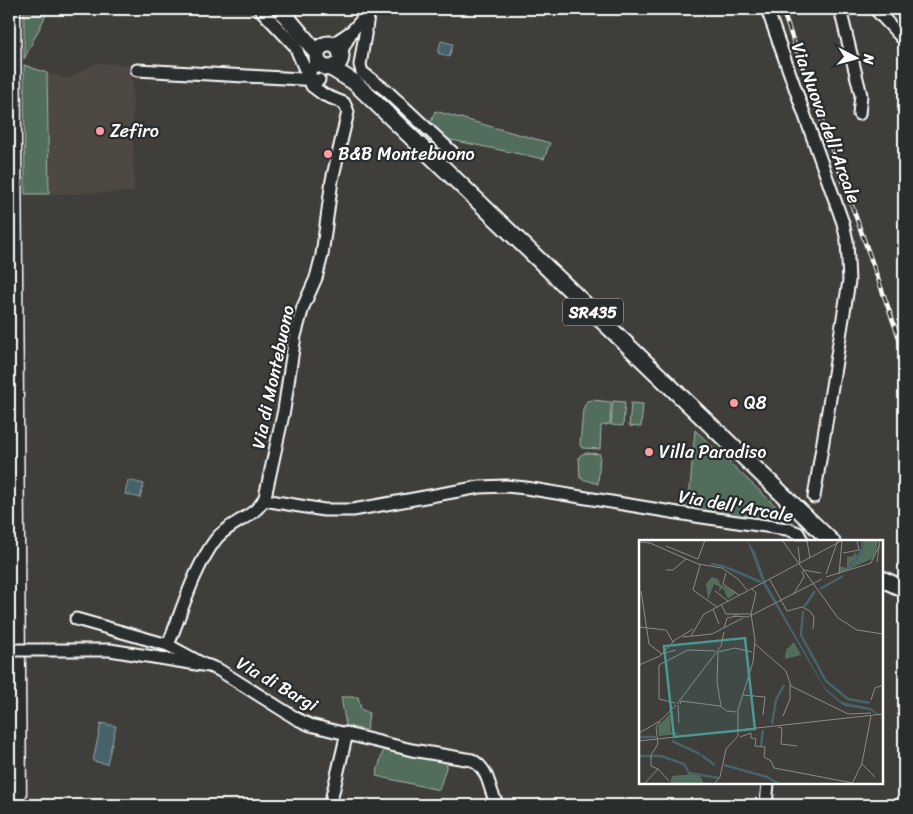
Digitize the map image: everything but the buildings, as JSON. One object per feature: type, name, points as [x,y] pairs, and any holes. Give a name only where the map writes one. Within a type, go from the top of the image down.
[{"type":"highway","points":[[11,9],[17,805]]},
{"type":"main road","points":[[285,14],[325,61]]},
{"type":"main road","name":"SR435","points":[[325,61],[354,82],[830,540]]},
{"type":"main road","points":[[883,579],[904,589]]},
{"type":"street","points":[[260,9],[295,46],[302,62],[325,61]]},
{"type":"street","points":[[137,70],[325,61],[370,9]]},
{"type":"street","points":[[370,9],[360,65],[362,72],[388,92],[452,152]]},
{"type":"street","name":"Via Nuova dell'Arcale","points":[[767,9],[844,223],[848,251],[849,281],[814,497]]},
{"type":"street","points":[[840,9],[860,95],[859,114]]},
{"type":"street","points":[[875,9],[904,40]]},
{"type":"street","name":"Via di Montebuono","points":[[264,500],[284,410],[295,336],[303,307],[316,278],[322,255],[332,180],[348,112],[344,104],[320,93],[325,61]]},
{"type":"street","name":"Via dell'Arcale","points":[[264,500],[324,510],[353,510],[480,487],[506,486],[787,529],[798,533],[802,540]]},
{"type":"street","points":[[168,644],[193,582],[214,541],[228,528],[258,509],[264,500]]},
{"type":"street","points":[[76,619],[168,644],[203,664]]},
{"type":"street","name":"Via di Bargi","points":[[9,650],[110,650],[203,664],[219,670],[303,722],[412,750],[472,760],[480,765],[487,776],[494,799],[498,805]]},
{"type":"street","points":[[330,805],[347,733]]},
{"type":"street","points":[[766,805],[768,784]]},
{"type":"shaded area","points":[[97,63],[132,65],[134,192],[49,194],[47,73],[67,79]]},
{"type":"green space","points":[[24,9],[49,9],[24,59]]},
{"type":"green space","points":[[24,65],[47,73],[49,194],[25,194]]},
{"type":"green space","points":[[435,111],[550,143],[544,159],[437,137],[429,128]]},
{"type":"green space","points":[[587,401],[611,402],[610,424],[601,426],[600,449],[582,448],[580,445],[583,409]]},
{"type":"green space","points":[[613,401],[625,402],[623,426],[611,425]]},
{"type":"green space","points":[[631,403],[643,404],[641,427],[629,426]]},
{"type":"green space","points":[[695,430],[800,529],[688,511]]},
{"type":"green space","points":[[586,453],[600,454],[598,484],[580,478],[579,457]]},
{"type":"green space","points":[[341,697],[358,697],[361,709],[369,713],[367,730],[346,726]]},
{"type":"green space","points":[[384,747],[449,758],[439,790],[376,776]]},
{"type":"water","points":[[441,41],[453,44],[449,57],[438,53]]},
{"type":"water","points":[[128,480],[144,484],[140,498],[125,494]]},
{"type":"water","points":[[101,723],[116,726],[107,764],[93,761]]},
{"type":"railway","points":[[782,9],[904,352]]},
{"type":"place","name":"Zefiro","points":[[100,131]]},
{"type":"place","name":"B&B Montebuono","points":[[328,154]]},
{"type":"place","name":"Q8","points":[[734,403]]},
{"type":"place","name":"Villa Paradiso","points":[[649,452]]}]
